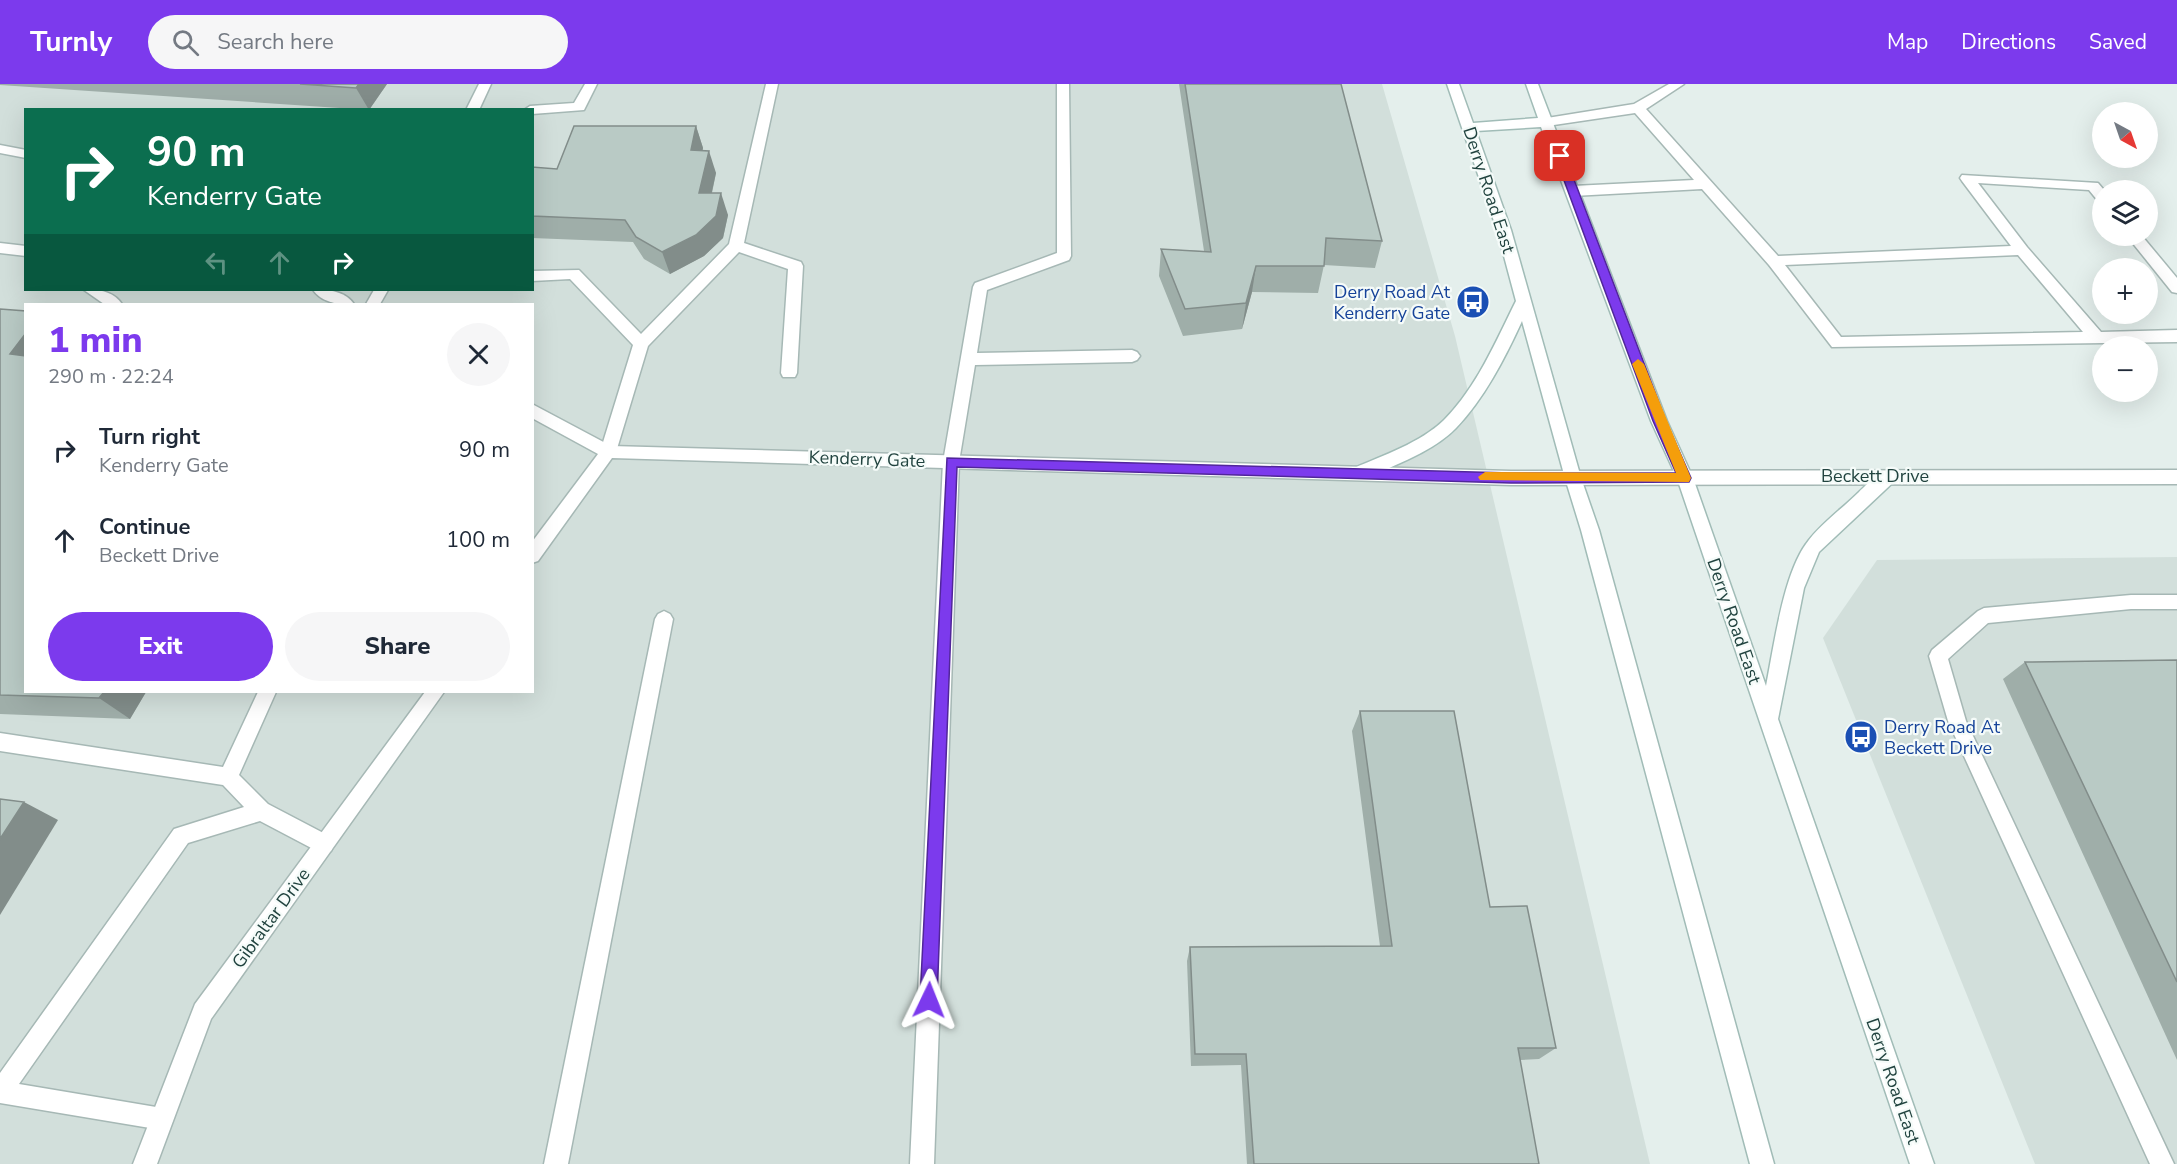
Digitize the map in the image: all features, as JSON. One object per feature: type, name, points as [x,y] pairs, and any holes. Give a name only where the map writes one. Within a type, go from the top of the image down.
[{"type":"main road","points":[[473,108],[485,84]]},
{"type":"main road","points":[[534,110],[579,107],[591,84]]},
{"type":"main road","points":[[534,553],[608,452],[641,344],[736,246],[772,84]]},
{"type":"main road","points":[[922,1164],[951,462],[980,287],[1064,256],[1064,84]]},
{"type":"main road","name":"Derry Road East","points":[[1453,84],[1504,230],[1522,302],[1590,530],[1762,1164]]},
{"type":"main road","name":"Derry Road East","points":[[1532,84],[1659,421],[1684,478],[1922,1164]]},
{"type":"main road","points":[[1468,127],[1547,122],[1638,108],[1678,84]]},
{"type":"main road","points":[[1638,108],[1774,261],[1837,343],[2092,337]]},
{"type":"main road","points":[[0,149],[24,154]]},
{"type":"main road","points":[[2092,186],[1967,178],[2022,250],[2095,336]]},
{"type":"main road","points":[[1573,190],[1706,184]]},
{"type":"main road","points":[[736,246],[796,266],[789,373]]},
{"type":"main road","points":[[2142,246],[2177,288]]},
{"type":"main road","points":[[0,248],[24,251]]},
{"type":"main road","points":[[1774,261],[2022,250]]},
{"type":"main road","points":[[534,276],[574,274],[641,344]]},
{"type":"main road","points":[[93,291],[113,303]]},
{"type":"main road","points":[[322,291],[345,303]]},
{"type":"main road","points":[[1360,473],[1412,450],[1449,425],[1467,402],[1498,352],[1522,302]]},
{"type":"main road","points":[[2158,336],[2177,336]]},
{"type":"main road","points":[[968,358],[1132,356]]},
{"type":"main road","name":"Kenderry Gate","points":[[534,411],[608,452],[1573,478]]},
{"type":"main road","points":[[1768,720],[1795,588],[1812,548],[1869,493],[1892,476]]},
{"type":"main road","name":"Beckett Drive","points":[[1573,478],[2177,477]]},
{"type":"main road","points":[[2162,1164],[1957,721],[1938,656],[1984,616],[2131,602],[2177,602]]},
{"type":"main road","points":[[556,1164],[664,619]]},
{"type":"main road","points":[[228,777],[267,693]]},
{"type":"main road","name":"Gibraltar Drive","points":[[145,1164],[203,1012],[434,693]]},
{"type":"main road","points":[[0,742],[228,777],[261,811],[324,844]]},
{"type":"main road","points":[[162,1119],[0,1092],[181,836],[261,811]]},
{"type":"shaded area","points":[[0,84],[1382,84],[1455,336],[1650,1164],[0,1164]]},
{"type":"shaded area","points":[[2177,557],[2177,1164],[2035,1164],[1823,638],[1877,560]]},
{"type":"building","points":[[300,84],[359,84],[356,88]]},
{"type":"building","points":[[1185,84],[1341,84],[1382,241],[1326,238],[1324,266],[1256,266],[1246,303],[1185,309],[1161,249],[1211,252]]},
{"type":"building","points":[[574,126],[696,126],[691,150],[709,151],[699,193],[721,193],[716,216],[696,235],[662,252],[636,237],[625,220],[534,216],[534,167],[557,169]]},
{"type":"building","points":[[0,309],[24,311],[24,336],[10,354],[24,356],[24,693],[103,693],[99,698],[0,695]]},
{"type":"building","points":[[2177,660],[2177,982],[2025,662]]},
{"type":"building","points":[[1360,711],[1454,711],[1490,907],[1527,906],[1556,1048],[1518,1048],[1539,1164],[1254,1164],[1246,1054],[1195,1054],[1190,947],[1392,946]]},
{"type":"building","points":[[0,799],[24,802],[0,839]]},
{"type":"slow traffic","points":[[1485,477],[1684,478],[1659,421],[1638,364]]},
{"type":"place","name":"Derry Road At Kenderry Gate","points":[[1473,302]]},
{"type":"place","name":"Derry Road At Beckett Drive","points":[[1861,737]]},
{"type":"route","points":[[929,1000],[951,462],[1511,478],[1684,478],[1659,421],[1560,156]]}]
